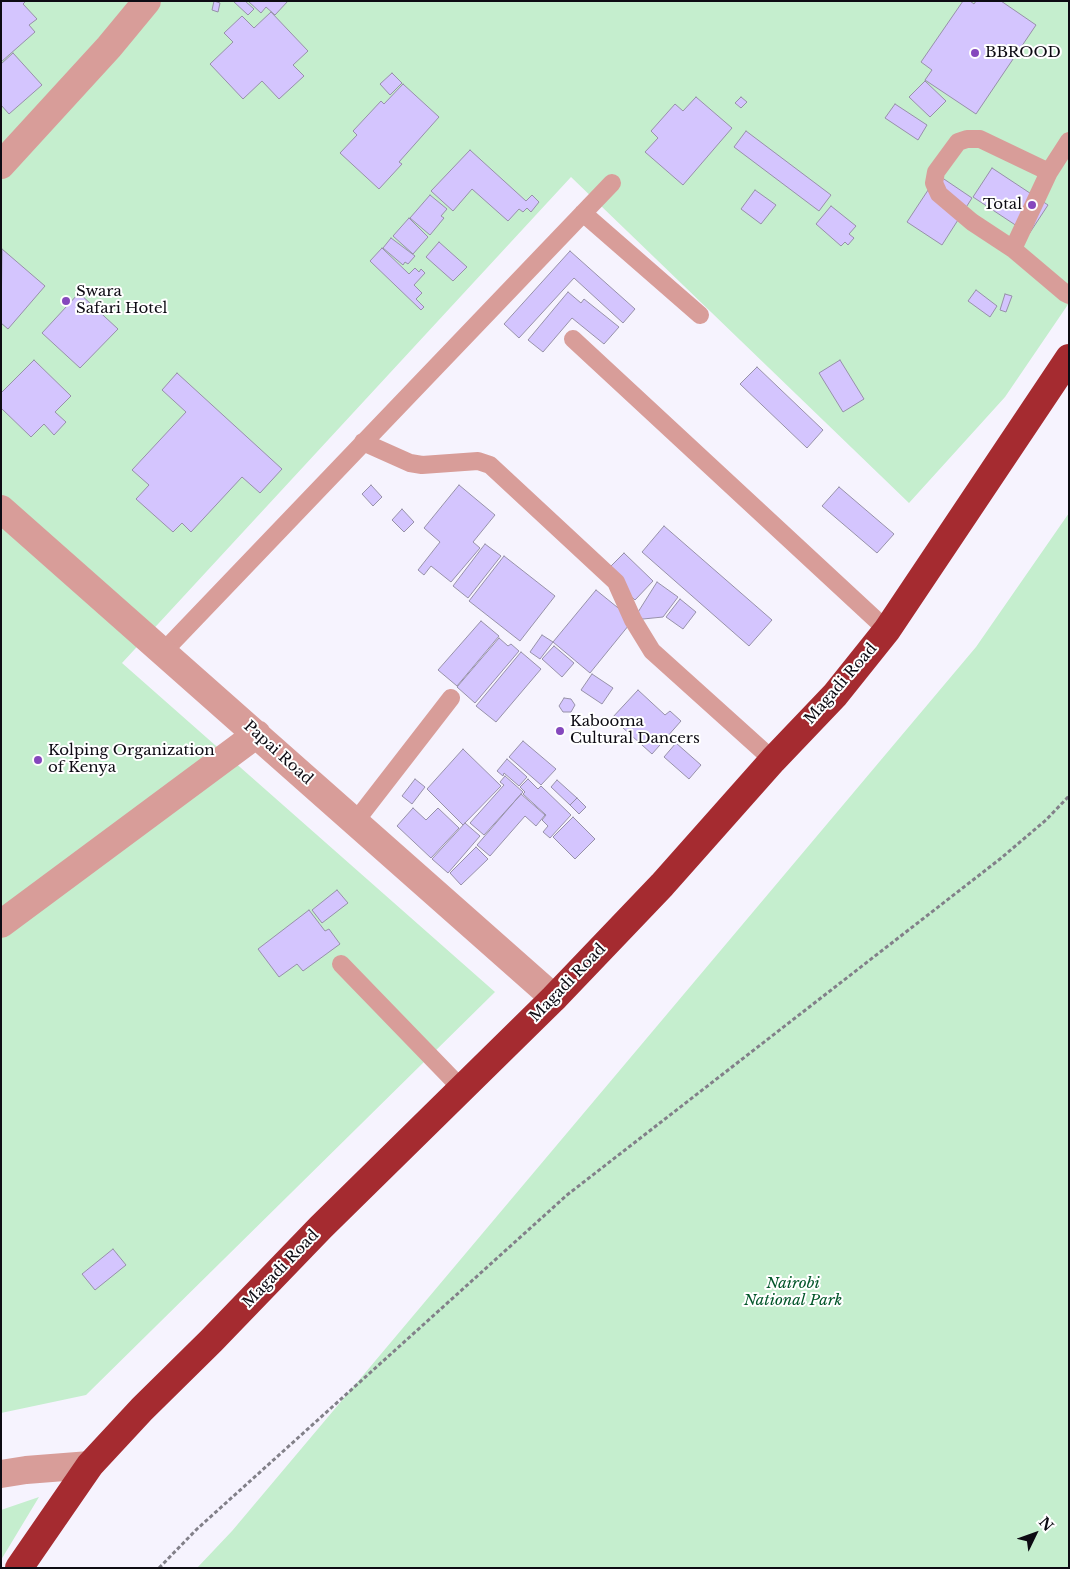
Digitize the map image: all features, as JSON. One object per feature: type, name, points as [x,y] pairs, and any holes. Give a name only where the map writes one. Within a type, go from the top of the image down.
[{"type":"highway","name":"Magadi Road","points":[[19,1568],[90,1464],[321,1227],[554,998],[662,885],[773,760],[835,694],[887,630],[1069,358]]},
{"type":"street","points":[[1,165],[147,1]]},
{"type":"street","name":"Papai Road","points":[[1,508],[554,998]]},
{"type":"street","points":[[1,924],[257,734]]},
{"type":"street","points":[[1,1474],[90,1464]]},
{"type":"lane","points":[[1049,172],[980,139],[967,139],[958,142],[936,172],[934,183],[939,194],[972,222],[1013,249],[1064,293],[1069,295]]},
{"type":"lane","points":[[1013,249],[1049,172],[1069,141]]},
{"type":"lane","points":[[163,652],[612,183]]},
{"type":"lane","points":[[583,214],[700,315]]},
{"type":"lane","points":[[573,338],[887,630]]},
{"type":"lane","points":[[364,442],[410,463],[422,465],[478,461],[490,465],[616,582],[633,620],[652,651],[773,760]]},
{"type":"lane","points":[[355,822],[450,698]]},
{"type":"lane","points":[[340,964],[462,1089]]},
{"type":"path","points":[[159,1568],[204,1522],[567,1195],[1000,859],[1046,820],[1069,796]]},
{"type":"green space","points":[[1,1],[1069,1],[1069,303],[1005,397],[909,503],[571,177],[122,663],[495,992],[86,1395],[1,1413]]},
{"type":"green space","name":"Nairobi National Park","points":[[1069,513],[1069,1568],[197,1568],[232,1531],[976,647]]},
{"type":"green space","points":[[39,1497],[1,1560],[1,1510]]},
{"type":"building","points":[[1,1],[26,1],[23,4],[37,19],[29,25],[35,32],[1,62]]},
{"type":"building","points":[[214,1],[220,3],[218,12],[212,10]]},
{"type":"building","points":[[233,1],[245,1],[254,9],[248,15]]},
{"type":"building","points":[[248,1],[288,1],[275,15],[266,7],[261,13]]},
{"type":"building","points":[[963,1],[970,1],[974,4],[976,1],[1001,1],[1036,25],[976,114],[925,80],[932,70],[921,62]]},
{"type":"building","points":[[271,12],[308,51],[293,65],[304,76],[279,99],[262,81],[243,99],[210,64],[233,42],[224,33],[242,16],[254,28]]},
{"type":"building","points":[[13,53],[42,85],[9,114],[1,105],[1,64]]},
{"type":"building","points":[[392,73],[402,83],[390,95],[380,84]]},
{"type":"building","points":[[925,81],[946,101],[930,117],[909,97]]},
{"type":"building","points":[[403,84],[439,117],[399,162],[402,164],[379,189],[340,153],[357,135],[353,131],[381,101],[384,104]]},
{"type":"building","points":[[696,97],[732,128],[683,185],[645,152],[658,138],[651,131],[675,104],[683,111]]},
{"type":"building","points":[[741,97],[747,102],[741,108],[735,103]]},
{"type":"building","points":[[895,104],[927,125],[918,140],[885,118]]},
{"type":"building","points":[[746,131],[831,195],[819,211],[734,147]]},
{"type":"building","points":[[470,150],[526,201],[532,195],[539,202],[531,212],[527,208],[523,212],[519,209],[508,221],[472,189],[453,211],[431,191]]},
{"type":"building","points":[[992,168],[1048,205],[1029,234],[973,197]]},
{"type":"building","points":[[938,175],[972,198],[942,245],[907,222]]},
{"type":"building","points":[[755,190],[776,205],[761,224],[741,209]]},
{"type":"building","points":[[430,195],[447,209],[441,216],[444,218],[430,235],[410,218]]},
{"type":"building","points":[[831,206],[856,226],[849,234],[854,238],[848,245],[845,242],[841,246],[816,224]]},
{"type":"building","points":[[409,218],[428,237],[413,254],[393,236]]},
{"type":"building","points":[[391,238],[415,256],[408,264],[405,262],[403,265],[383,248]]},
{"type":"building","points":[[439,242],[467,267],[453,281],[426,257]]},
{"type":"building","points":[[382,248],[409,274],[415,268],[419,272],[421,269],[425,273],[414,285],[422,293],[416,299],[424,307],[421,310],[370,261]]},
{"type":"building","points":[[2,249],[45,286],[8,329],[1,323]]},
{"type":"building","points":[[570,251],[635,309],[623,323],[574,278],[519,338],[504,324]]},
{"type":"building","points":[[976,290],[997,306],[990,317],[968,301]]},
{"type":"building","points":[[568,292],[581,303],[584,299],[619,327],[604,344],[572,318],[543,352],[528,340]]},
{"type":"building","points":[[79,293],[118,329],[80,368],[42,333]]},
{"type":"building","points":[[1005,294],[1012,296],[1006,312],[1000,310]]},
{"type":"building","points":[[34,360],[71,396],[55,412],[66,422],[54,435],[44,424],[31,437],[1,408],[1,393]]},
{"type":"building","points":[[840,360],[864,399],[843,412],[819,373]]},
{"type":"building","points":[[757,367],[823,430],[807,448],[740,384]]},
{"type":"building","points":[[177,373],[282,469],[260,493],[242,477],[191,532],[182,523],[173,532],[136,499],[149,485],[132,470],[186,412],[162,390]]},
{"type":"building","points":[[371,485],[382,497],[373,506],[362,494]]},
{"type":"building","points":[[459,485],[495,515],[473,542],[480,548],[451,582],[431,566],[424,575],[418,570],[440,542],[424,528]]},
{"type":"building","points":[[839,487],[894,534],[877,553],[822,506]]},
{"type":"building","points":[[402,509],[414,522],[404,532],[392,520]]},
{"type":"building","points":[[664,526],[772,620],[749,646],[642,552]]},
{"type":"building","points":[[485,544],[501,556],[468,598],[453,586]]},
{"type":"building","points":[[624,553],[653,581],[635,600],[605,572]]},
{"type":"building","points":[[504,556],[555,596],[520,641],[469,601]]},
{"type":"building","points":[[657,582],[678,597],[663,617],[633,620]]},
{"type":"building","points":[[596,590],[633,620],[590,673],[553,642]]},
{"type":"building","points":[[680,599],[696,612],[683,629],[666,617]]},
{"type":"building","points":[[481,621],[499,636],[457,686],[438,670]]},
{"type":"building","points":[[542,635],[553,642],[540,659],[530,652]]},
{"type":"building","points":[[499,638],[508,646],[511,644],[519,651],[475,703],[457,687]]},
{"type":"building","points":[[554,646],[574,663],[562,677],[542,659]]},
{"type":"building","points":[[521,652],[541,669],[496,722],[476,706]]},
{"type":"building","points":[[592,674],[613,688],[602,704],[581,690]]},
{"type":"building","points":[[638,690],[665,715],[670,711],[681,721],[652,754],[612,718]]},
{"type":"building","points":[[564,698],[571,699],[575,705],[571,712],[563,712],[559,706]]},
{"type":"building","points":[[523,741],[556,769],[541,785],[509,757]]},
{"type":"building","points":[[676,743],[701,765],[689,779],[664,757]]},
{"type":"building","points":[[463,749],[501,786],[463,825],[427,789]]},
{"type":"building","points":[[507,759],[527,777],[519,786],[504,773],[503,776],[497,771]]},
{"type":"building","points":[[505,776],[523,792],[484,835],[470,823],[504,785],[500,782]]},
{"type":"building","points":[[415,779],[425,787],[412,804],[402,796]]},
{"type":"building","points":[[528,779],[538,789],[541,786],[571,815],[550,838],[543,832],[548,826],[542,820],[546,815],[523,794],[525,792],[520,787]]},
{"type":"building","points":[[557,780],[577,798],[570,805],[551,787]]},
{"type":"building","points":[[521,794],[545,815],[536,826],[525,816],[490,856],[477,845]]},
{"type":"building","points":[[577,798],[586,807],[579,814],[570,805]]},
{"type":"building","points":[[413,808],[426,820],[438,808],[459,828],[431,858],[397,826]]},
{"type":"building","points":[[573,817],[595,839],[575,859],[553,837]]},
{"type":"building","points":[[465,823],[480,836],[448,873],[432,859]]},
{"type":"building","points":[[476,847],[488,859],[461,885],[450,873]]},
{"type":"building","points":[[337,890],[348,903],[322,923],[312,910]]},
{"type":"building","points":[[309,910],[325,931],[329,929],[340,944],[303,971],[297,964],[279,977],[258,949]]},
{"type":"building","points":[[113,1249],[126,1265],[95,1290],[82,1274]]},
{"type":"place","name":"BBROOD","points":[[975,53]]},
{"type":"place","name":"Total","points":[[1032,205]]},
{"type":"place","name":"Swara Safari Hotel","points":[[66,301]]},
{"type":"place","name":"Kabooma Cultural Dancers","points":[[560,731]]},
{"type":"place","name":"Kolping Organization of Kenya","points":[[38,760]]}]
